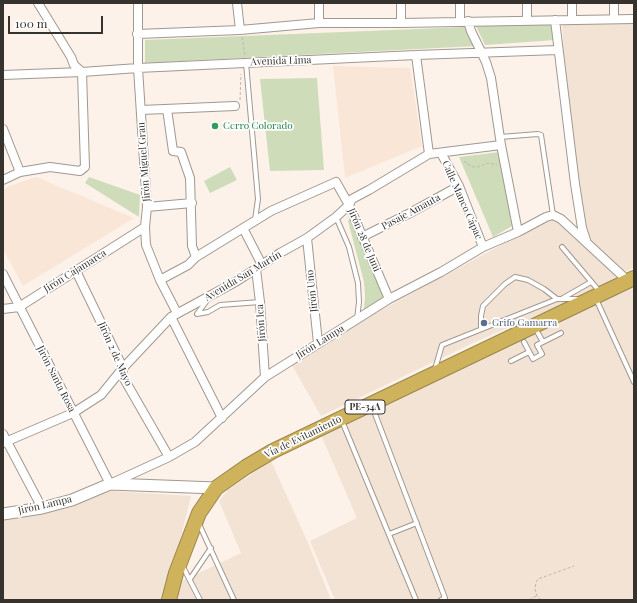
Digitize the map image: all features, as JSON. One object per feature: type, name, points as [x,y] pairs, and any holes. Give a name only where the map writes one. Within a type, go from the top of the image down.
[{"type":"highway","name":"Vía de Evitamiento","points":[[168,600],[180,560],[196,519],[216,488],[246,467],[273,451],[341,418],[595,296],[632,281]]},
{"type":"street","points":[[3,180],[20,172],[50,167],[80,171],[85,166],[82,72],[74,65],[38,3]]},
{"type":"street","name":"Jirón Miguel Grau","points":[[138,3],[138,68],[147,207],[145,227],[146,245],[174,315],[222,418]]},
{"type":"street","points":[[237,3],[240,30]]},
{"type":"street","points":[[319,3],[319,22]]},
{"type":"street","points":[[401,3],[401,23]]},
{"type":"street","points":[[460,3],[464,21],[482,53],[491,78],[505,168],[518,232]]},
{"type":"street","points":[[527,3],[527,20]]},
{"type":"street","points":[[572,3],[572,19]]},
{"type":"street","points":[[614,3],[614,19]]},
{"type":"street","points":[[137,34],[240,30],[319,22],[401,23],[634,19]]},
{"type":"street","points":[[556,20],[558,50],[582,228],[588,242]]},
{"type":"street","name":"Avenida Lima","points":[[3,75],[416,55],[558,50]]},
{"type":"street","points":[[416,55],[429,154]]},
{"type":"street","points":[[141,110],[235,106]]},
{"type":"street","points":[[167,109],[173,151],[181,152],[190,178],[192,203],[192,246],[196,257]]},
{"type":"street","points":[[3,128],[20,172]]},
{"type":"street","name":"Avenida San Martín","points":[[5,442],[74,413],[101,395],[123,368],[174,315],[211,295],[307,238],[349,206],[352,199],[370,190],[429,154],[501,141]]},
{"type":"street","name":"Calle Manco Cápac","points":[[441,153],[459,186],[483,247]]},
{"type":"street","name":"Jirón 28 de Juni","points":[[255,221],[271,211],[336,182],[349,206],[389,299]]},
{"type":"street","name":"Pasaje Amauta","points":[[362,237],[459,186]]},
{"type":"street","points":[[147,207],[192,203]]},
{"type":"street","points":[[553,215],[558,216],[632,281]]},
{"type":"street","name":"Jirón Lampa","points":[[3,514],[42,508],[72,500],[169,457],[194,442],[222,418],[265,377],[356,319],[483,247],[553,215]]},
{"type":"street","points":[[160,280],[188,265],[196,257],[255,221]]},
{"type":"street","name":"Jirón Cajamarca","points":[[3,309],[20,307],[145,227]]},
{"type":"street","points":[[243,228],[259,266]]},
{"type":"street","name":"Jirón Uno","points":[[307,238],[318,343]]},
{"type":"street","name":"Jirón Ica","points":[[259,266],[265,377]]},
{"type":"street","name":"Jirón 2 de Mayo","points":[[76,271],[123,368],[123,377],[169,457]]},
{"type":"street","name":"Jirón Santa Rosa","points":[[3,274],[110,484]]},
{"type":"street","points":[[3,434],[5,442],[42,508]]},
{"type":"street","points":[[110,484],[216,488]]},
{"type":"lane","points":[[244,63],[258,199],[255,221]]},
{"type":"lane","points":[[501,141],[538,134],[541,135],[553,215]]},
{"type":"lane","points":[[336,217],[349,247],[358,283],[356,319]]},
{"type":"lane","points":[[562,247],[591,282],[595,296],[634,382]]},
{"type":"lane","points":[[481,329],[483,306],[505,284],[515,277],[528,280],[544,289],[557,299]]},
{"type":"lane","points":[[562,299],[591,282]]},
{"type":"lane","points":[[211,295],[197,314],[208,312],[220,305],[260,302]]},
{"type":"lane","points":[[433,374],[442,345],[557,299],[595,296]]},
{"type":"lane","points":[[534,326],[543,342]]},
{"type":"lane","points":[[524,342],[533,359],[542,354],[537,345],[561,333]]},
{"type":"lane","points":[[511,361],[529,352]]},
{"type":"lane","points":[[371,404],[417,523],[444,599]]},
{"type":"lane","points":[[341,418],[416,600]]},
{"type":"lane","points":[[196,519],[211,548],[234,600]]},
{"type":"lane","points":[[389,534],[417,523]]},
{"type":"lane","points":[[190,579],[211,548]]},
{"type":"lane","points":[[180,560],[200,600]]},
{"type":"path","points":[[235,106],[240,106],[244,63],[240,30]]},
{"type":"path","points":[[464,161],[473,167],[478,167],[488,163],[505,168]]},
{"type":"path","points":[[541,600],[537,596],[535,585],[538,579],[574,566]]},
{"type":"path","points":[[529,600],[537,596]]},
{"type":"shaded area","points":[[634,20],[634,267],[585,295],[475,342],[321,416],[289,360],[549,219],[556,218],[579,237],[581,214],[566,89],[562,21]]},
{"type":"shaded area","points":[[333,66],[410,68],[422,146],[345,178]]},
{"type":"shaded area","points":[[36,177],[134,218],[23,286],[3,249],[3,190],[9,186]]},
{"type":"shaded area","points":[[627,284],[634,290],[634,600],[335,600],[310,541],[357,518],[321,435]]},
{"type":"shaded area","points":[[271,461],[309,545],[331,600],[176,600],[180,582],[241,553],[219,501],[228,490]]},
{"type":"shaded area","points":[[111,491],[191,496],[165,600],[3,600],[3,520],[54,511]]},
{"type":"green space","points":[[552,24],[555,40],[485,45],[476,26]]},
{"type":"green space","points":[[466,27],[476,46],[145,63],[145,40]]},
{"type":"green space","points":[[317,78],[324,170],[270,171],[260,79]]},
{"type":"green space","points":[[500,152],[512,226],[493,237],[459,157]]},
{"type":"green space","points":[[230,167],[237,180],[210,193],[204,181]]},
{"type":"green space","points":[[89,177],[140,195],[139,217],[85,183]]},
{"type":"green space","points":[[352,215],[385,298],[365,311],[364,282],[348,221]]},
{"type":"place","name":"Cerro Colorado","points":[[215,126]]},
{"type":"place","name":"Grifo Gamarra","points":[[484,323]]}]
